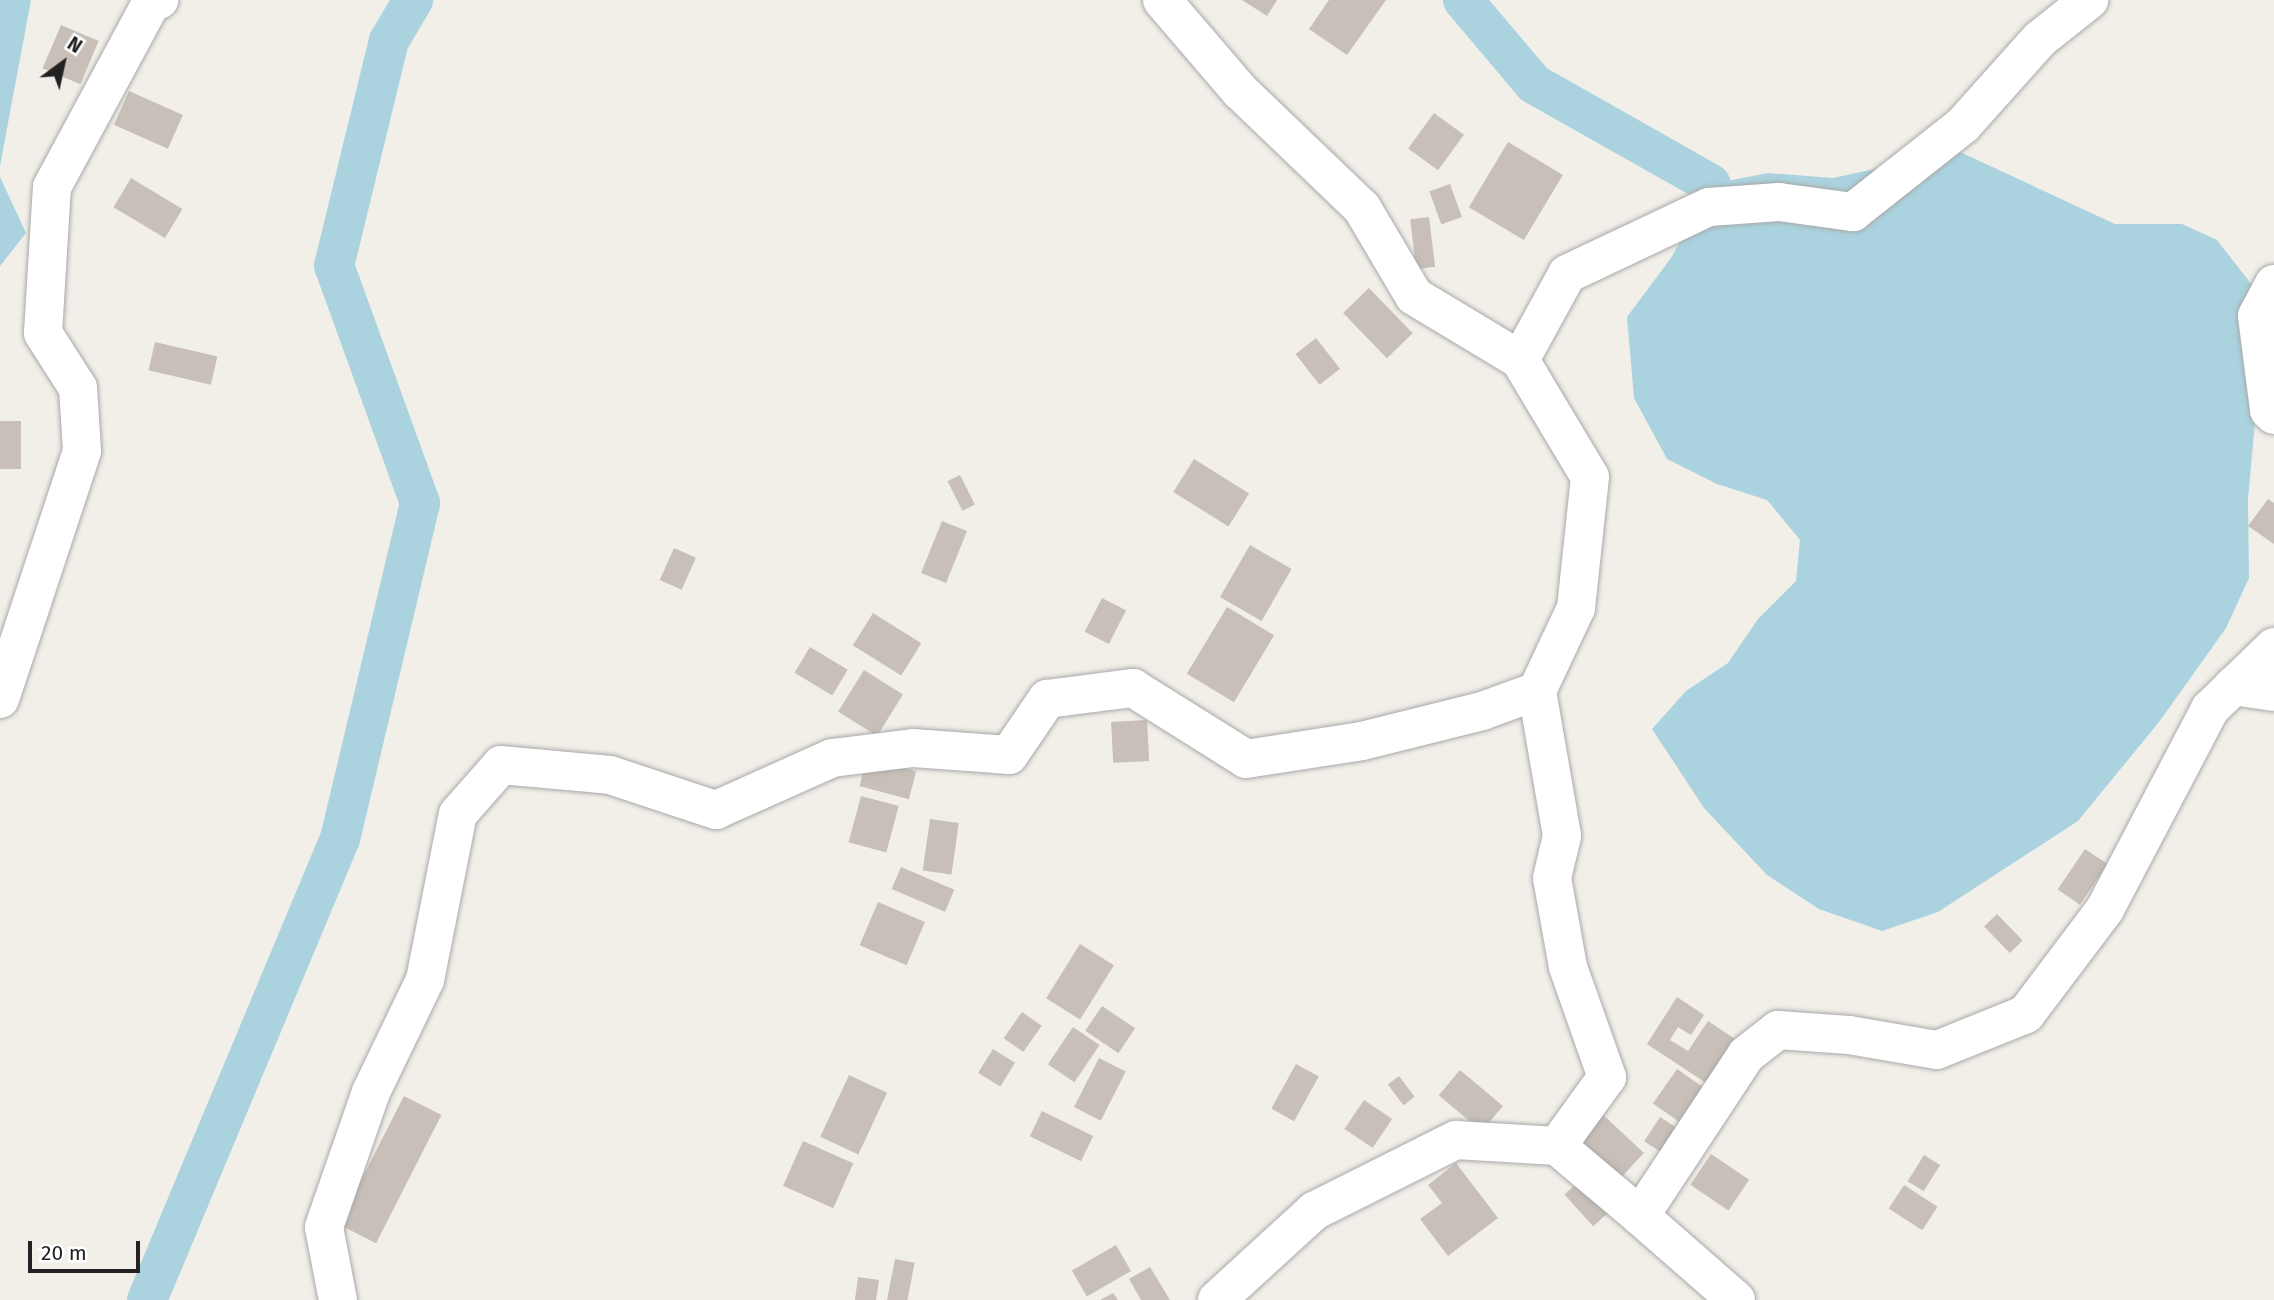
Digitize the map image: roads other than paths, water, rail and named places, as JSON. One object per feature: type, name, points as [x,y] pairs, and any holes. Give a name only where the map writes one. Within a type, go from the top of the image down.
[{"type":"street","points":[[0,699],[82,451],[78,388],[43,333],[52,187],[151,3],[159,0]]},
{"type":"street","points":[[1162,0],[1240,91],[1362,208],[1414,296],[1520,360],[1590,477],[1576,608],[1537,691],[1562,836],[1552,878],[1554,891],[1569,967],[1606,1077],[1558,1146]]},
{"type":"street","points":[[1520,360],[1567,274],[1709,207],[1779,202],[1853,212],[1962,125],[2040,39],[2089,0]]},
{"type":"street","points":[[2268,309],[2269,410],[2274,415]]},
{"type":"street","points":[[1640,1216],[1746,1055],[1779,1030],[1849,1035],[1937,1050],[2026,1014],[2105,909],[2210,709],[2274,647]]},
{"type":"street","points":[[2233,686],[2274,692]]},
{"type":"street","points":[[338,1300],[324,1227],[371,1092],[425,980],[458,814],[501,765],[610,775],[716,810],[832,758],[913,748],[1009,755],[1047,699],[1133,688],[1246,759],[1362,741],[1482,711],[1537,691]]},
{"type":"street","points":[[1217,1300],[1314,1210],[1456,1140],[1558,1146],[1736,1300]]},
{"type":"water","points":[[0,0],[31,0],[0,166]]},
{"type":"water","points":[[1958,151],[2115,224],[2182,224],[2217,240],[2252,285],[2259,379],[2248,499],[2249,578],[2226,628],[2159,722],[2078,821],[1938,912],[1882,931],[1819,909],[1767,875],[1704,808],[1652,729],[1686,691],[1728,663],[1758,619],[1796,581],[1800,540],[1767,500],[1717,484],[1667,459],[1634,398],[1627,317],[1671,258],[1711,184],[1768,173],[1833,178]]},
{"type":"water","points":[[0,177],[26,233],[0,266]]},
{"type":"waterway","points":[[147,1300],[340,839],[420,503],[334,266],[389,41],[413,0]]},
{"type":"waterway","points":[[1463,0],[1534,84],[1711,184]]}]
